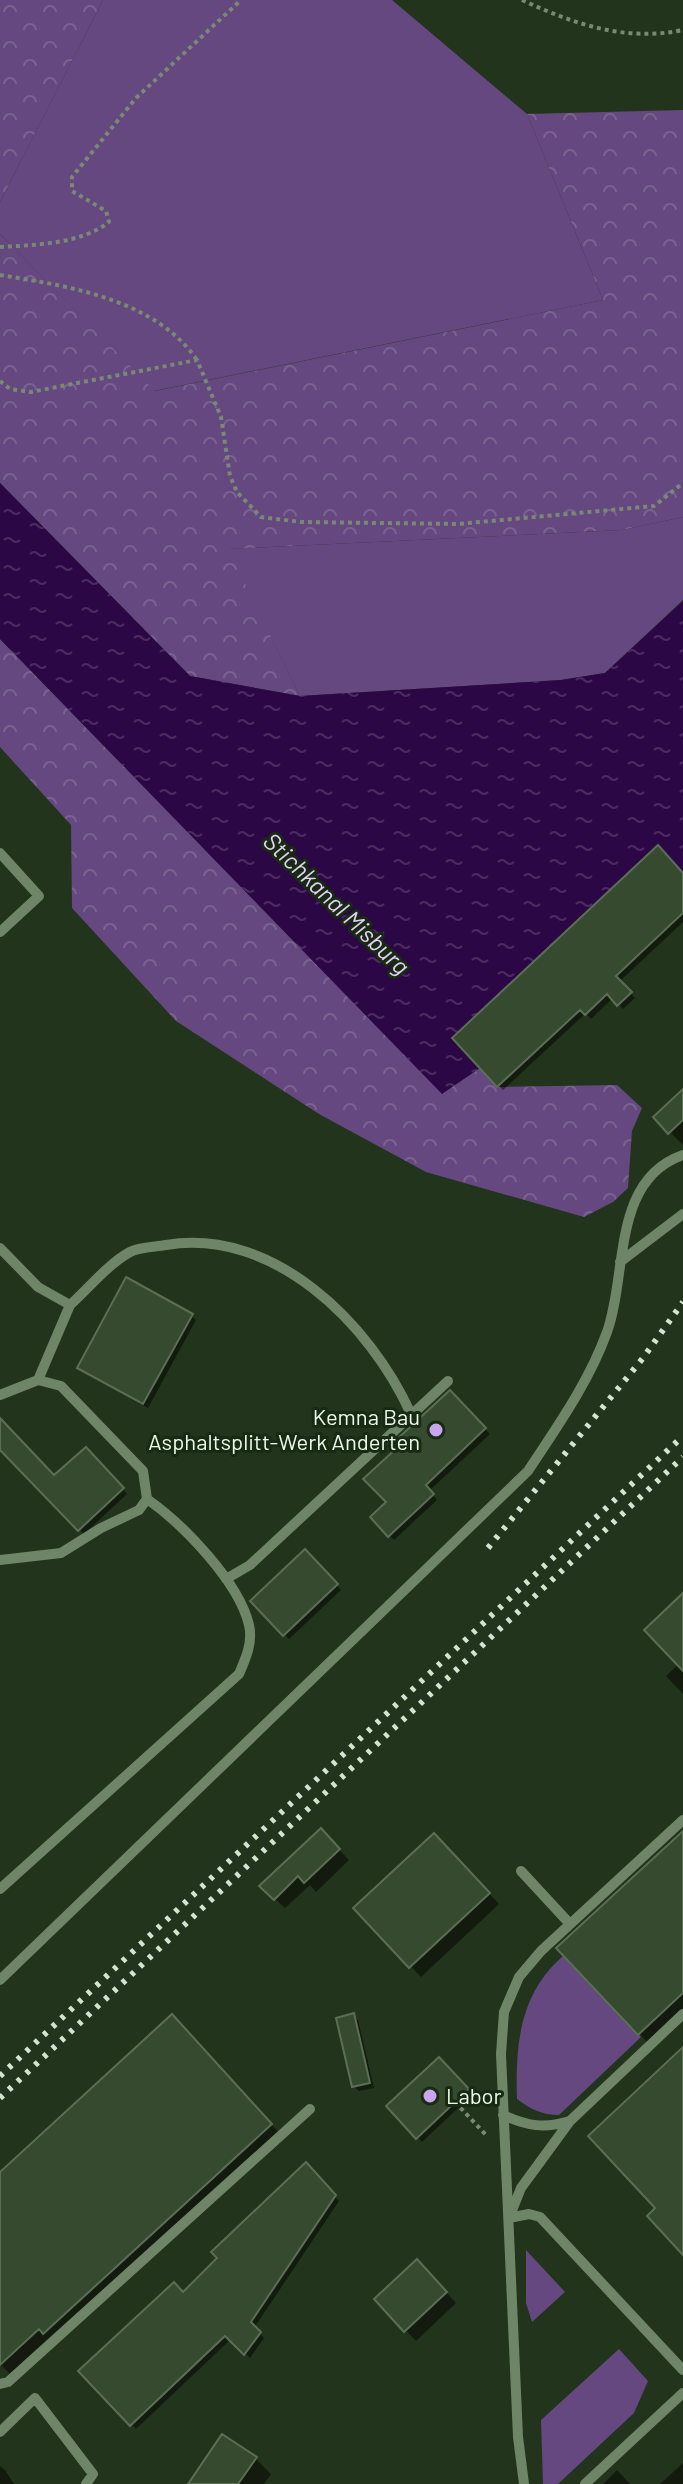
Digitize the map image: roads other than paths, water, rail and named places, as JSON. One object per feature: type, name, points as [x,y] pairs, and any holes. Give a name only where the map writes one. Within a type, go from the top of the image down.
[{"type":"lane","points":[[0,853],[39,896],[0,932]]},
{"type":"lane","points":[[0,1980],[528,1471],[573,1403],[608,1330],[625,1231],[642,1188],[660,1166],[683,1155]]},
{"type":"lane","points":[[620,1262],[683,1214]]},
{"type":"lane","points":[[38,1380],[70,1305],[131,1251],[185,1242],[221,1244],[246,1251],[304,1280],[382,1360],[411,1414]]},
{"type":"lane","points":[[0,1248],[38,1287],[70,1305]]},
{"type":"lane","points":[[0,1395],[38,1380],[61,1386],[143,1471],[147,1499],[139,1510],[101,1528],[61,1553],[0,1560]]},
{"type":"lane","points":[[226,1579],[250,1565],[448,1381]]},
{"type":"lane","points":[[0,1889],[239,1674],[250,1642],[249,1625],[226,1579],[167,1512],[147,1499]]},
{"type":"lane","points":[[524,2484],[518,2437],[503,2115],[501,2054],[504,2012],[519,1977],[570,1924],[683,1820]]},
{"type":"lane","points":[[521,1871],[570,1924]]},
{"type":"lane","points":[[509,2218],[521,2188],[570,2121],[683,2014]]},
{"type":"lane","points":[[0,2384],[8,2382],[310,2109]]},
{"type":"lane","points":[[503,2115],[536,2127],[551,2127],[570,2121]]},
{"type":"lane","points":[[509,2218],[529,2214],[540,2217],[683,2370]]},
{"type":"lane","points":[[585,2484],[683,2393]]},
{"type":"lane","points":[[0,2432],[35,2398],[93,2474],[86,2484]]},
{"type":"water","name":"Stichkanal Misburg","points":[[0,483],[190,676],[300,696],[561,680],[605,673],[683,601],[683,875],[480,1068],[442,1094],[0,639]]},
{"type":"railway","points":[[488,1548],[643,1358],[683,1302]]},
{"type":"railway","points":[[0,2076],[683,1436]]},
{"type":"railway","points":[[0,2098],[683,1457]]},
{"type":"place","name":"Kemna Bau Asphaltsplitt-Werk Anderten","points":[[436,1430]]},
{"type":"place","name":"Labor","points":[[430,2096]]}]
